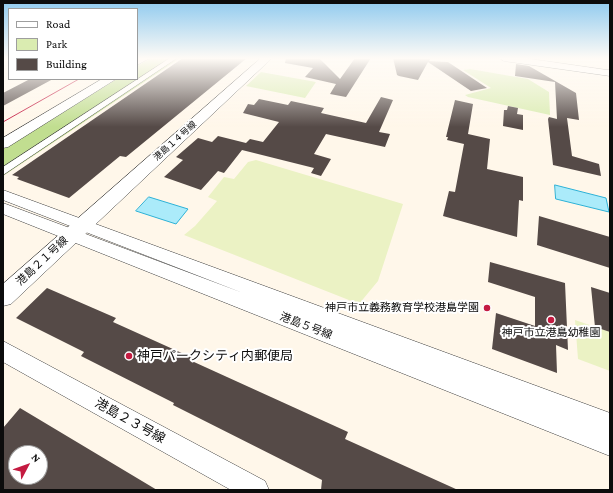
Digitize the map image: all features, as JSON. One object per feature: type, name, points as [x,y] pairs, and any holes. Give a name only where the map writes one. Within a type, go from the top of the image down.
[{"type":"street","points":[[3,133],[92,81]]},
{"type":"street","points":[[3,144],[107,81]]},
{"type":"street","points":[[3,172],[139,81]]},
{"type":"street","name":"港島１４号線","points":[[76,230],[242,81]]},
{"type":"street","name":"港島５号線","points":[[3,195],[76,230],[610,444]]},
{"type":"street","name":"港島５号線","points":[[3,208],[76,230],[610,424]]},
{"type":"street","name":"港島２１号線","points":[[3,297],[76,230]]},
{"type":"street","name":"港島２３号線","points":[[3,351],[256,490]]},
{"type":"green space","points":[[114,81],[145,81],[3,176],[3,149]]},
{"type":"green space","points":[[251,81],[316,82],[305,98],[246,86]]},
{"type":"green space","points":[[480,81],[531,81],[549,92],[550,115],[468,97],[465,95],[491,88]]},
{"type":"green space","points":[[256,160],[403,204],[378,281],[359,304],[184,235],[195,226],[217,201],[208,197],[224,177],[234,179],[248,162]]},
{"type":"green space","points":[[575,320],[610,332],[610,371],[578,359]]},
{"type":"water","points":[[555,185],[606,198],[609,212],[556,199]]},
{"type":"water","points":[[149,197],[188,209],[176,224],[136,211]]},
{"type":"building","points":[[26,81],[49,81],[3,106],[3,93]]},
{"type":"building","points":[[149,81],[219,81],[126,157],[120,156],[69,198],[17,179],[19,177],[12,175]]},
{"type":"building","points":[[323,81],[356,81],[346,97],[330,94],[336,84]]},
{"type":"building","points":[[456,81],[477,81],[487,88],[471,91]]},
{"type":"building","points":[[548,81],[555,81],[576,93],[579,120],[567,118],[572,156],[599,164],[601,176],[553,165],[548,119],[549,117],[557,119],[555,82]]},
{"type":"building","points":[[381,97],[393,100],[379,132],[390,134],[385,147],[326,134],[314,154],[331,159],[321,176],[311,173],[314,168],[242,150],[224,173],[218,171],[201,190],[164,177],[183,160],[176,157],[198,138],[212,142],[218,136],[246,143],[250,139],[263,142],[279,122],[243,113],[248,104],[254,105],[259,99],[288,105],[291,101],[324,108],[321,113],[366,123]]},
{"type":"building","points":[[455,100],[473,104],[468,134],[490,139],[487,169],[523,177],[523,201],[519,200],[517,237],[443,216],[449,191],[455,192],[464,144],[447,140],[448,137],[446,137]]},
{"type":"building","points":[[508,106],[518,108],[517,114],[523,115],[523,130],[503,126],[504,110],[507,110]]},
{"type":"building","points":[[539,216],[610,237],[610,268],[537,245]]},
{"type":"building","name":"神戸市立港島幼稚園","points":[[490,262],[565,283],[568,350],[556,345],[557,373],[492,349],[496,313],[535,326],[535,297],[488,282]]},
{"type":"building","points":[[591,287],[610,293],[610,332],[595,327]]},
{"type":"building","points":[[47,288],[116,318],[113,322],[195,359],[194,362],[348,432],[345,439],[458,490],[321,490],[322,480],[173,405],[174,403],[81,356],[84,352],[16,318]]},
{"type":"building","points":[[20,408],[157,490],[3,490],[3,428]]},
{"type":"tram line","points":[[3,122],[75,81]]},
{"type":"place","name":"神戸市立義務教育学校港島学園","points":[[487,308]]},
{"type":"place","name":"神戸市立港島幼稚園","points":[[551,320]]},
{"type":"place","name":"神戸パークシティ内郵便局","points":[[129,356]]}]
